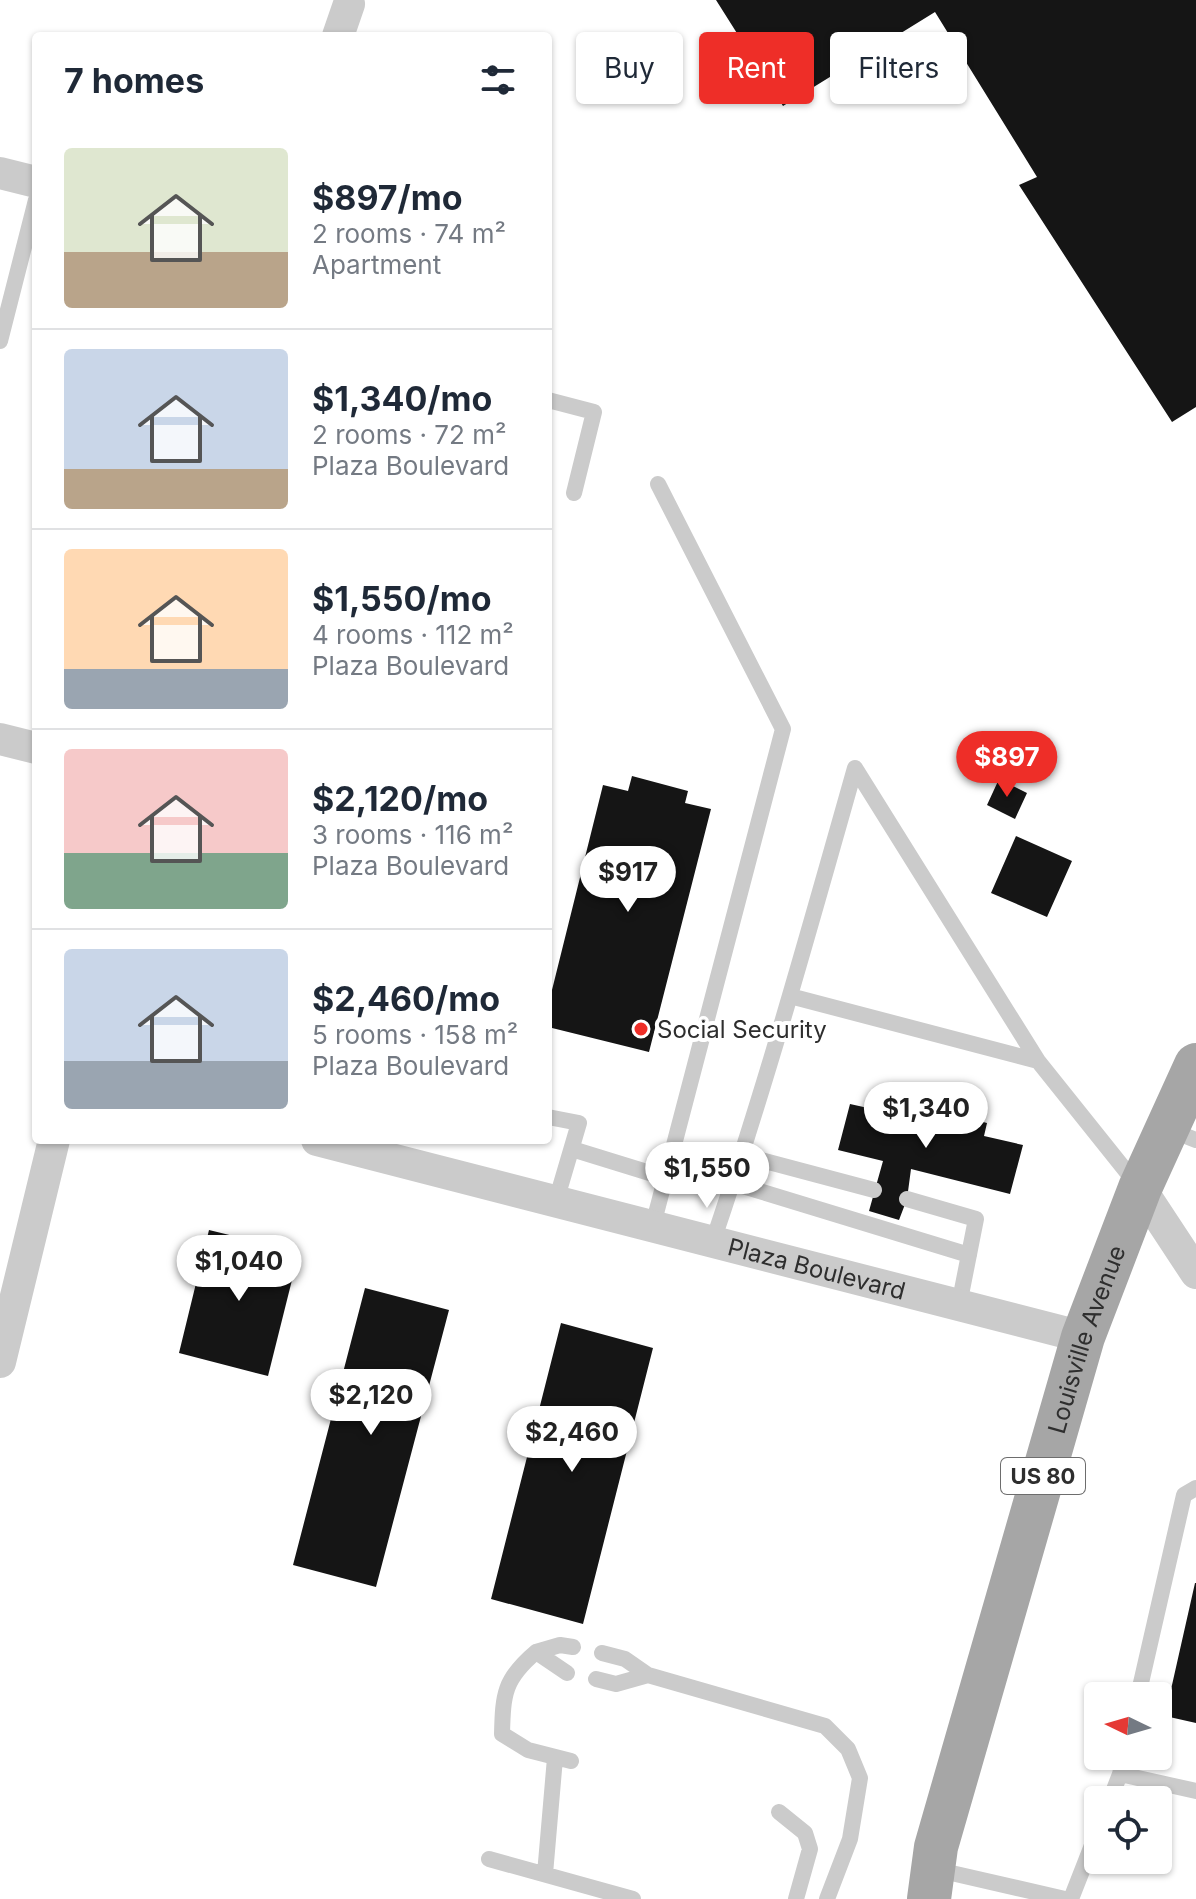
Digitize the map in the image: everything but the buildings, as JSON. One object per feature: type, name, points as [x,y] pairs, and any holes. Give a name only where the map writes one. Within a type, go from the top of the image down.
[{"type":"main road","name":"Louisville Avenue","points":[[931,1884],[936,1847],[1083,1337],[1140,1188],[1181,1134],[1196,1065]]},
{"type":"street","points":[[339,32],[349,4]]},
{"type":"street","points":[[0,173],[32,181]]},
{"type":"street","points":[[0,739],[32,747]]},
{"type":"street","points":[[0,1362],[53,1144]]},
{"type":"street","name":"Plaza Boulevard","points":[[333,1144],[1083,1337]]},
{"type":"street","points":[[1140,1188],[1196,1273]]},
{"type":"lane","points":[[0,341],[32,216]]},
{"type":"lane","points":[[552,401],[594,412],[574,493]]},
{"type":"lane","points":[[653,1225],[783,729],[658,484]]},
{"type":"lane","points":[[713,1241],[790,996],[855,768],[1038,1061],[1140,1188]]},
{"type":"lane","points":[[790,996],[1038,1061]]},
{"type":"lane","points":[[552,1118],[579,1123],[556,1201]]},
{"type":"lane","points":[[572,1149],[666,1178]]},
{"type":"lane","points":[[742,1155],[874,1190]]},
{"type":"lane","points":[[733,1183],[969,1255]]},
{"type":"lane","points":[[907,1199],[976,1219],[959,1305]]},
{"type":"lane","points":[[1141,1682],[1184,1495],[1196,1488]]},
{"type":"lane","points":[[1178,1522],[1196,1526]]},
{"type":"lane","points":[[545,1874],[563,1759],[528,1750],[502,1734],[503,1697],[519,1667],[536,1652],[560,1645],[573,1647]]},
{"type":"lane","points":[[536,1652],[567,1673]]},
{"type":"lane","points":[[602,1653],[625,1659],[648,1675],[825,1726],[848,1749],[860,1778],[850,1839],[827,1899]]},
{"type":"lane","points":[[596,1679],[616,1684],[648,1675]]},
{"type":"lane","points":[[1115,1786],[1121,1770]]},
{"type":"lane","points":[[1120,1774],[1196,1791]]},
{"type":"lane","points":[[779,1812],[805,1833],[810,1849],[796,1899]]},
{"type":"lane","points":[[489,1859],[633,1899]]},
{"type":"lane","points":[[931,1884],[1068,1899],[1084,1862]]},
{"type":"place","name":"Social Security","points":[[641,1029]]}]
